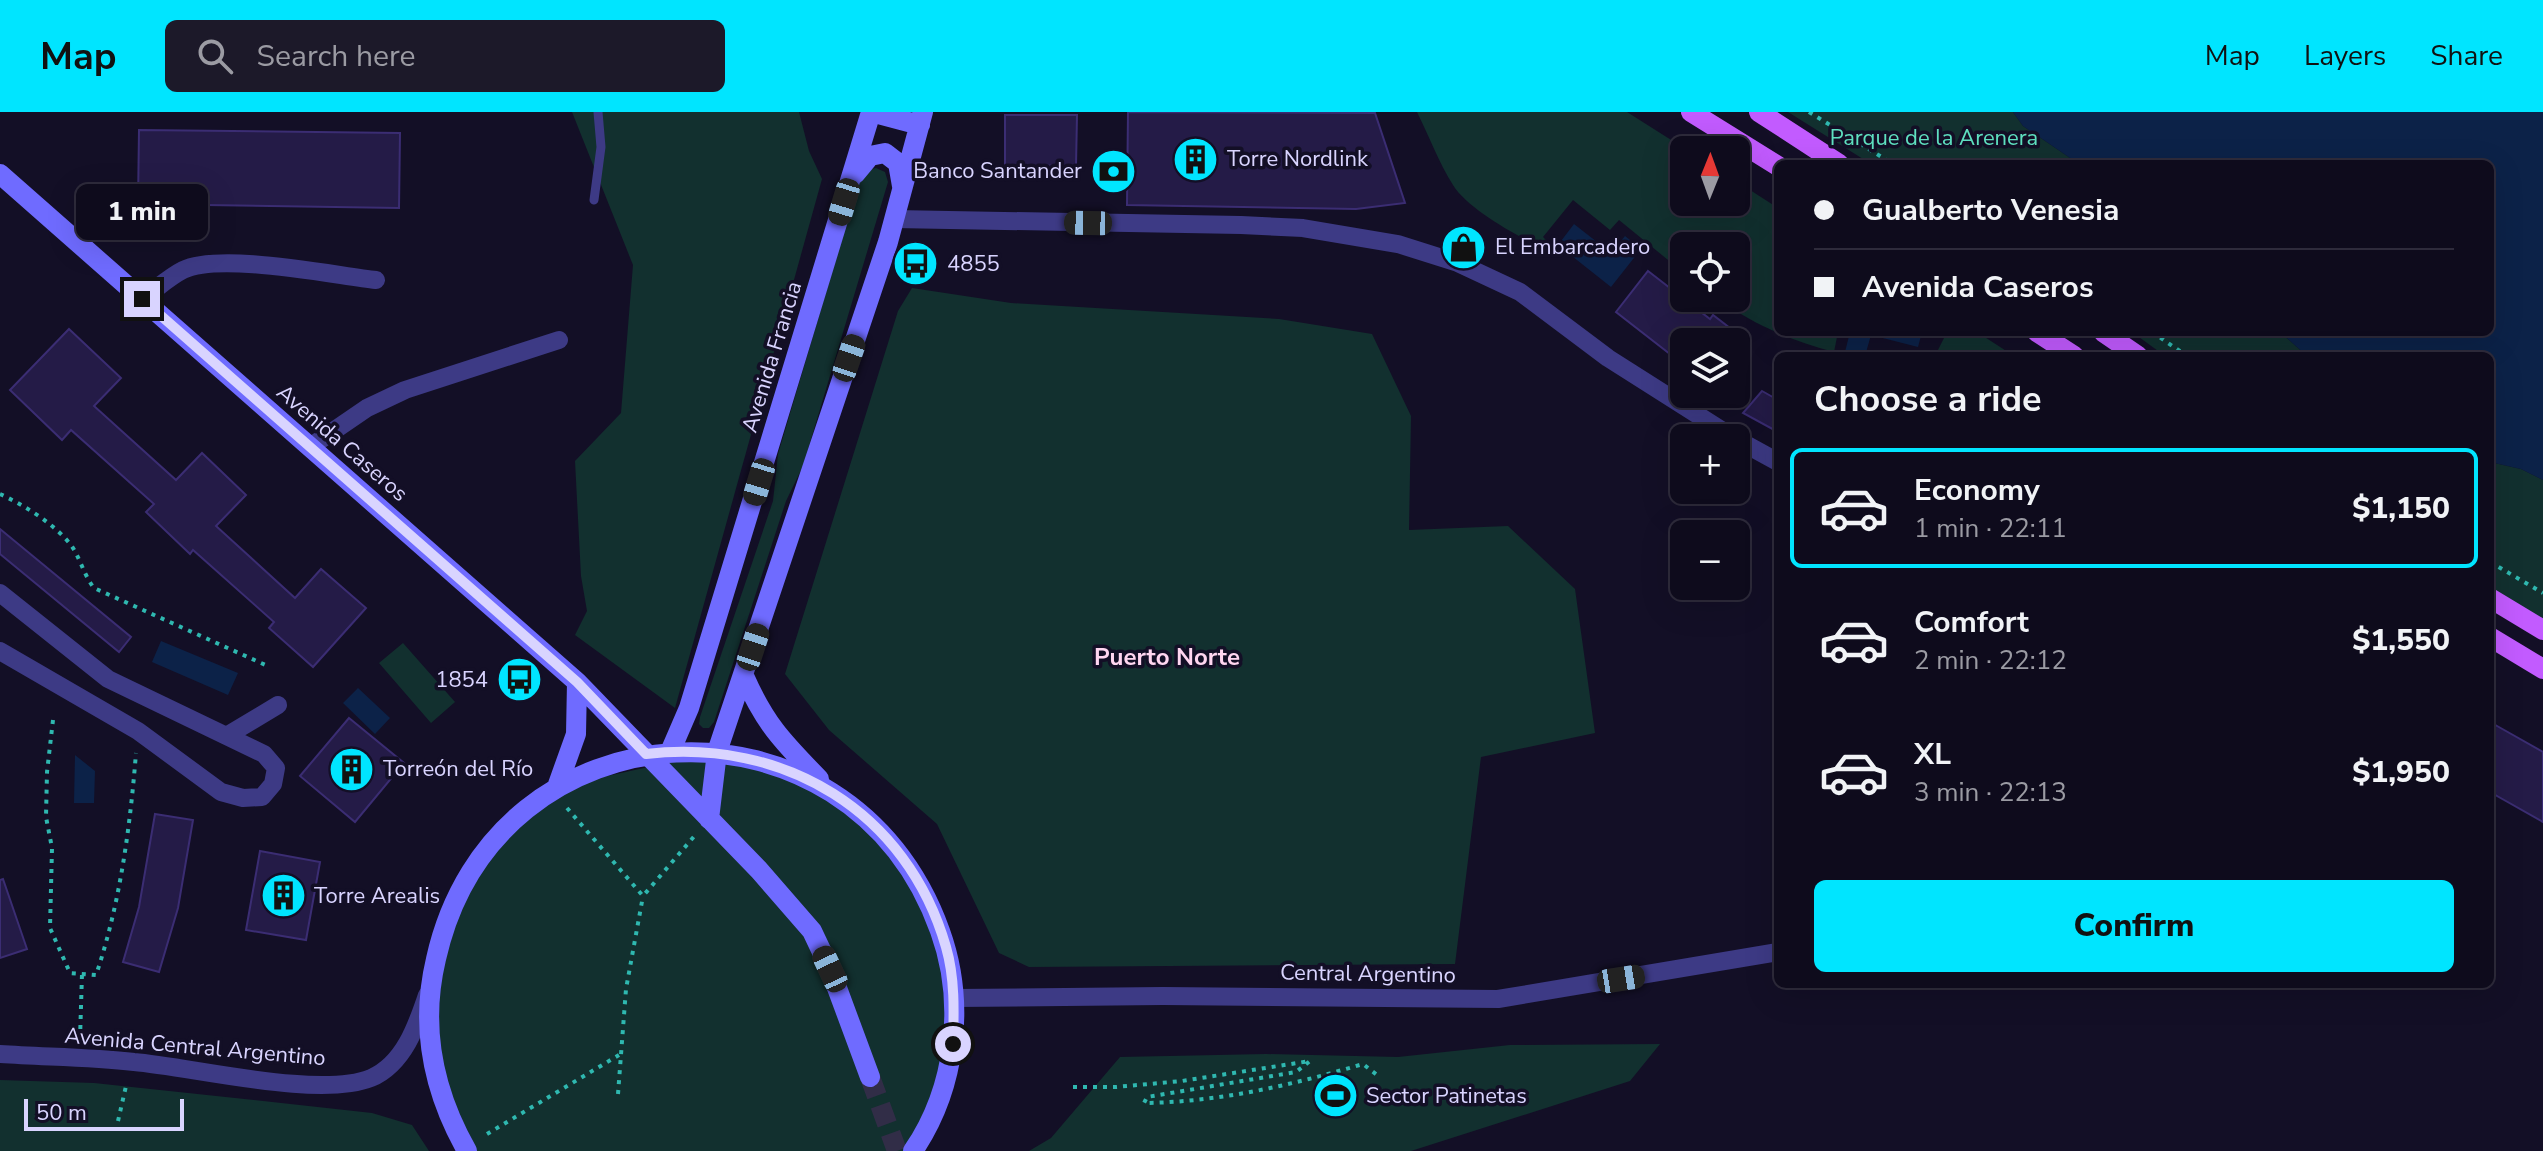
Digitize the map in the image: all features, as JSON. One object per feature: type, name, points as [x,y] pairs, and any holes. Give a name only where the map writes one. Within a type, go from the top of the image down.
[{"type":"main road","points":[[709,819],[717,752],[894,219],[922,118],[871,112]]},
{"type":"main road","name":"Avenida Francia","points":[[670,752],[689,708],[871,112]]},
{"type":"main road","points":[[1691,112],[1774,164]]},
{"type":"main road","points":[[1759,112],[1833,160]]},
{"type":"main road","points":[[851,178],[870,156],[885,153],[894,157],[901,168],[902,190]]},
{"type":"main road","name":"Avenida Caseros","points":[[0,174],[577,682],[709,819],[812,931],[830,969],[870,1077]]},
{"type":"main road","points":[[2043,336],[2068,352]]},
{"type":"main road","points":[[2109,336],[2132,352]]},
{"type":"main road","points":[[2494,600],[2543,630]]},
{"type":"main road","points":[[2494,639],[2543,669]]},
{"type":"main road","points":[[744,676],[759,712],[778,737],[831,791],[871,821],[904,859],[930,902],[947,949],[954,998],[953,1044],[947,1073],[927,1130],[913,1151]]},
{"type":"main road","points":[[554,789],[576,734],[577,682]]},
{"type":"main road","points":[[467,1151],[439,1092],[428,1037],[429,988],[444,923],[471,870],[509,823],[554,789],[595,769],[646,754],[717,752],[739,755],[798,774],[831,791]]},
{"type":"street","points":[[894,219],[1303,228],[1398,244],[1458,263],[1520,292],[1608,358],[1711,424]]},
{"type":"street","points":[[142,299],[183,270],[203,264],[269,267],[376,280]]},
{"type":"street","points":[[310,447],[367,408],[405,390],[559,340]]},
{"type":"street","points":[[1750,447],[1774,460]]},
{"type":"street","points":[[0,593],[108,679],[264,754],[276,768],[273,784],[262,797],[243,798],[221,792],[138,731],[0,651]]},
{"type":"street","points":[[228,735],[278,705]]},
{"type":"street","name":"Central Argentino","points":[[954,998],[1498,999],[1774,953]]},
{"type":"street","name":"Avenida Central Argentino","points":[[0,1054],[134,1062],[314,1086],[371,1078],[394,1060],[410,1041],[429,988]]},
{"type":"lane","points":[[594,200],[601,147],[598,112]]},
{"type":"path","points":[[1809,112],[1887,160]]},
{"type":"path","points":[[2158,336],[2181,352]]},
{"type":"path","points":[[0,494],[27,506],[72,547],[94,588],[270,667]]},
{"type":"path","points":[[2494,564],[2543,593]]},
{"type":"path","points":[[53,720],[46,817],[52,848],[50,928],[70,973],[96,975],[110,933],[133,805],[138,731]]},
{"type":"path","points":[[554,789],[643,896]]},
{"type":"path","points":[[618,1094],[626,989],[643,896],[709,819]]},
{"type":"path","points":[[79,1059],[82,974]]},
{"type":"path","points":[[487,1134],[620,1054]]},
{"type":"path","points":[[1073,1087],[1182,1081],[1310,1061],[1296,1072],[1147,1097],[1144,1103],[1184,1102],[1291,1085],[1363,1064],[1377,1075]]},
{"type":"path","points":[[118,1121],[126,1086]]},
{"type":"green space","points":[[572,112],[799,112],[809,151],[822,179],[675,708],[575,635],[587,611],[581,576],[575,461],[621,413],[633,265]]},
{"type":"green space","points":[[1417,112],[1627,112],[1670,139],[1670,216],[1750,216],[1750,190],[1774,205],[1774,331],[1738,312],[1750,312],[1750,232],[1670,232],[1670,262],[1619,220],[1610,230],[1573,200],[1543,237],[1554,248],[1550,252],[1484,214],[1453,185]]},
{"type":"green space","name":"Parque de la Arenera","points":[[1788,112],[2013,112],[2023,126],[2073,160],[1865,160]]},
{"type":"green space","points":[[876,168],[885,172],[888,182],[803,466],[786,501],[714,722],[709,728],[703,728],[699,724],[700,717],[773,501],[778,454],[860,178],[866,170]]},
{"type":"green space","points":[[912,288],[1011,303],[1279,319],[1372,334],[1411,416],[1409,530],[1508,526],[1575,589],[1595,733],[1481,757],[1455,964],[1029,967],[999,953],[937,824],[829,730],[785,674],[898,311]]},
{"type":"green space","points":[[1786,336],[1837,336],[1834,352],[1803,343]]},
{"type":"green space","points":[[1945,336],[1983,336],[2008,352],[1937,352]]},
{"type":"green space","points":[[2138,336],[2284,336],[2302,352],[2160,352]]},
{"type":"green space","points":[[2494,463],[2521,469],[2543,480],[2543,630],[2494,600]]},
{"type":"green space","points":[[403,643],[455,702],[431,723],[379,663]]},
{"type":"green space","points":[[717,752],[831,791],[930,902],[953,1044],[913,1151],[467,1151],[439,1092],[429,988],[471,870],[557,787]]},
{"type":"green space","points":[[1660,1044],[1630,1081],[1411,1151],[1029,1151],[1051,1138],[1120,1057],[1266,1054],[1398,1057],[1510,1045]]},
{"type":"green space","points":[[0,1080],[94,1083],[372,1113],[412,1125],[429,1151],[0,1151]]},
{"type":"water","points":[[2013,112],[2543,112],[2543,480],[2521,469],[2494,463],[2494,352],[2302,352],[2284,336],[2494,336],[2494,160],[2073,160],[2023,126]]},
{"type":"water","points":[[1574,224],[1611,253],[1625,236],[1641,249],[1611,287],[1558,245]]},
{"type":"water","points":[[1849,336],[1871,336],[1866,352],[1845,352]]},
{"type":"water","points":[[1875,336],[1921,336],[1918,347]]},
{"type":"water","points":[[161,641],[238,673],[228,695],[152,662]]},
{"type":"water","points":[[358,688],[390,718],[375,734],[343,703]]},
{"type":"water","points":[[75,755],[95,771],[94,803],[74,803]]},
{"type":"building","points":[[1128,112],[1375,113],[1405,203],[1356,209],[1127,205]]},
{"type":"building","points":[[1005,115],[1077,115],[1076,166],[1005,165]]},
{"type":"building","points":[[139,130],[400,133],[399,208],[138,204]]},
{"type":"building","points":[[1648,271],[1670,288],[1670,312],[1701,312],[1710,319],[1713,315],[1730,328],[1670,328],[1670,354],[1616,312]]},
{"type":"building","points":[[69,329],[121,378],[94,406],[176,480],[202,453],[246,495],[216,526],[295,598],[321,569],[366,608],[313,667],[269,628],[274,622],[193,550],[190,554],[146,512],[154,504],[71,430],[62,440],[10,390]]},
{"type":"building","points":[[1762,391],[1774,398],[1774,430],[1743,413]]},
{"type":"building","points":[[0,529],[131,637],[119,652],[0,554]]},
{"type":"building","name":"Torreón del Río","points":[[349,718],[404,763],[355,822],[300,776]]},
{"type":"building","points":[[2494,724],[2543,752],[2543,822],[2494,794]]},
{"type":"building","points":[[155,814],[193,820],[178,908],[159,972],[123,962],[139,907]]},
{"type":"building","name":"Torre Arealis","points":[[260,851],[320,862],[306,940],[246,930]]},
{"type":"building","points":[[3,879],[27,949],[0,958],[0,880]]},
{"type":"tunnel","points":[[870,1077],[897,1151]]},
{"type":"place","name":"Torre Nordlink","points":[[1196,159]]},
{"type":"place","name":"Banco Santander","points":[[1113,171]]},
{"type":"place","name":"El Embarcadero","points":[[1464,247]]},
{"type":"place","name":"4855","points":[[916,264]]},
{"type":"place","name":"1854","points":[[519,680]]},
{"type":"place","name":"Torreón del Río","points":[[352,769]]},
{"type":"place","name":"Torre Arealis","points":[[283,896]]},
{"type":"place","name":"Sector Patinetas","points":[[1335,1096]]},
{"type":"district","name":"Puerto Norte","points":[[1167,657]]},
{"type":"route","points":[[142,299],[577,682],[646,754],[717,752],[739,755],[798,774],[831,791],[871,821],[904,859],[930,902],[947,949],[954,998],[953,1044]]}]
